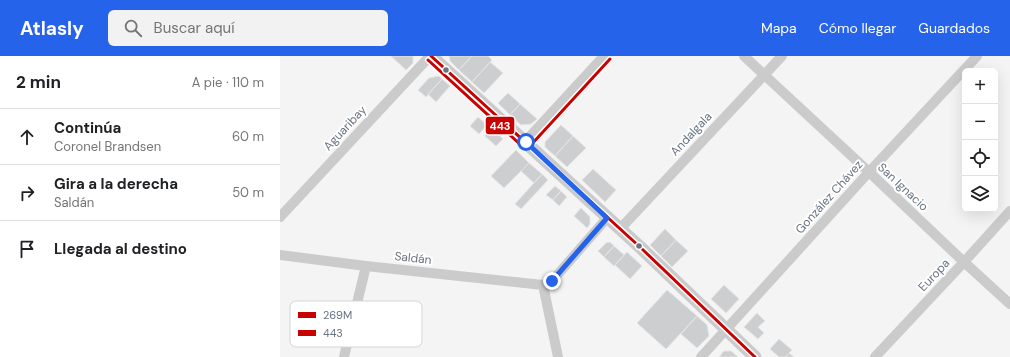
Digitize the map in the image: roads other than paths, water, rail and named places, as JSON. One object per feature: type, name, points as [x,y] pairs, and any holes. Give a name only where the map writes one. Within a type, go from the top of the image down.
[{"type":"street","points":[[430,56],[620,229],[755,357]]},
{"type":"street","name":"Aguaribay","points":[[280,217],[430,56]]},
{"type":"street","points":[[526,142],[606,56]]},
{"type":"street","name":"San Ignacio","points":[[744,56],[1010,304]]},
{"type":"street","name":"Andalgala","points":[[620,229],[782,56]]},
{"type":"street","name":"González Chávez","points":[[701,357],[869,172],[977,56]]},
{"type":"street","name":"Europa","points":[[875,357],[1010,211]]},
{"type":"street","points":[[558,357],[544,285],[552,281],[607,218]]},
{"type":"street","name":"Saldán","points":[[280,255],[366,266],[544,285]]},
{"type":"street","points":[[358,301],[366,266]]},
{"type":"street","points":[[344,357],[346,347]]}]
